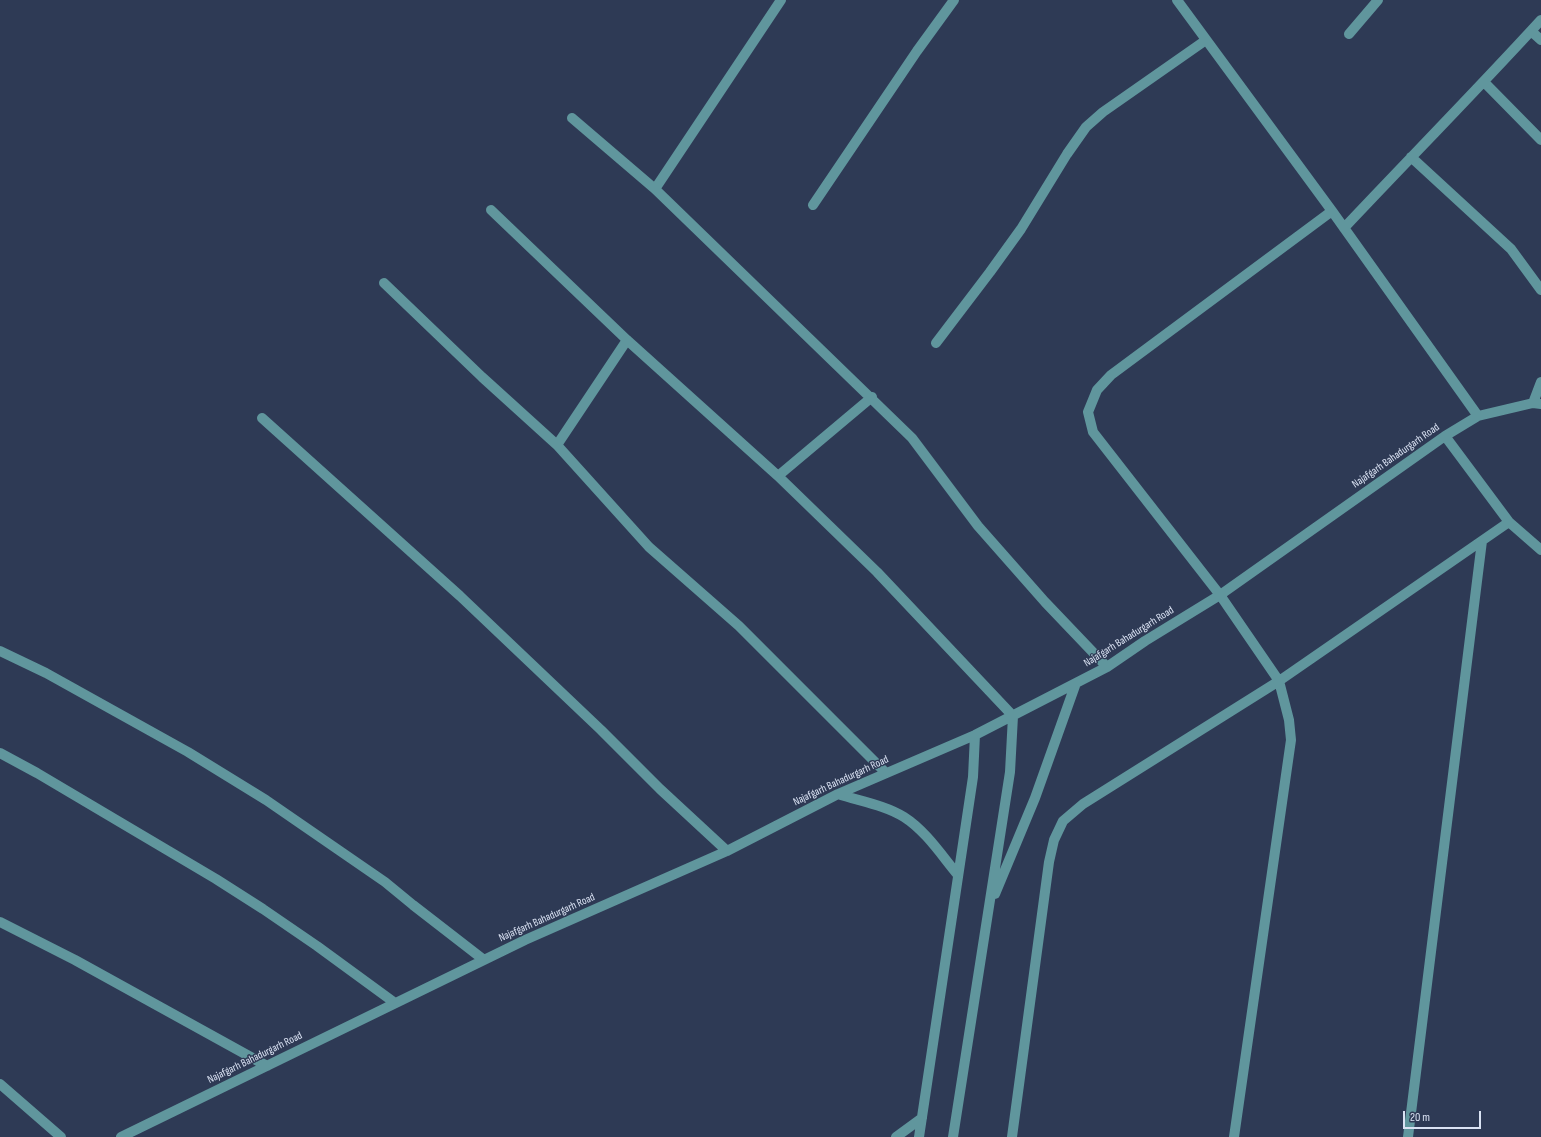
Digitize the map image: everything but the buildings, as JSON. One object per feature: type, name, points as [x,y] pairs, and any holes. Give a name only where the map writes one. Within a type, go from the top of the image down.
[{"type":"street","points":[[654,189],[781,0]]},
{"type":"street","points":[[813,205],[954,0]]},
{"type":"street","points":[[1177,0],[1332,211],[1478,416]]},
{"type":"street","points":[[1349,34],[1378,0]]},
{"type":"street","points":[[1344,228],[1484,82],[1541,20]]},
{"type":"street","points":[[1531,31],[1541,40]]},
{"type":"street","points":[[936,343],[1021,229],[1067,154],[1086,127],[1103,112],[1206,40]]},
{"type":"street","points":[[1484,82],[1541,140]]},
{"type":"street","points":[[572,118],[654,189],[781,312],[872,397],[912,438],[987,536],[1044,602],[1107,667]]},
{"type":"street","points":[[1411,157],[1511,249],[1541,290]]},
{"type":"street","points":[[490,210],[627,340],[778,476],[877,572],[1013,716],[1010,772],[953,1137]]},
{"type":"street","points":[[1234,1137],[1291,740],[1289,720],[1279,681],[1220,595],[1093,432],[1088,412],[1097,390],[1111,375],[1332,211]]},
{"type":"street","points":[[384,283],[482,377],[557,445],[649,547],[738,626],[886,773]]},
{"type":"street","points":[[557,445],[627,340]]},
{"type":"street","points":[[1537,403],[1541,382]]},
{"type":"street","points":[[778,476],[872,397]]},
{"type":"street","name":"Najafgarh Bahadurgarh Road","points":[[122,1137],[525,940],[727,851],[838,794],[975,735],[1013,716],[1107,667],[1145,641],[1220,595],[1445,436],[1478,416],[1537,403]]},
{"type":"street","points":[[262,418],[460,596],[601,730],[660,790],[727,851]]},
{"type":"street","points":[[1445,436],[1509,522],[1541,550]]},
{"type":"street","points":[[1012,1137],[1049,862],[1054,840],[1063,821],[1083,804],[1279,681],[1509,522]]},
{"type":"street","points":[[1408,1137],[1482,541]]},
{"type":"street","points":[[0,652],[53,677],[188,752],[266,800],[385,882],[484,960]]},
{"type":"street","points":[[989,908],[1035,798],[1076,683]]},
{"type":"street","points":[[919,1137],[973,777],[975,735]]},
{"type":"street","points":[[0,753],[37,773],[216,879],[311,942],[396,1003]]},
{"type":"street","points":[[838,794],[886,809],[904,817],[921,831],[958,875]]},
{"type":"street","points":[[0,922],[75,960],[267,1066]]},
{"type":"street","points":[[0,1084],[61,1137]]},
{"type":"street","points":[[896,1137],[922,1118]]}]
